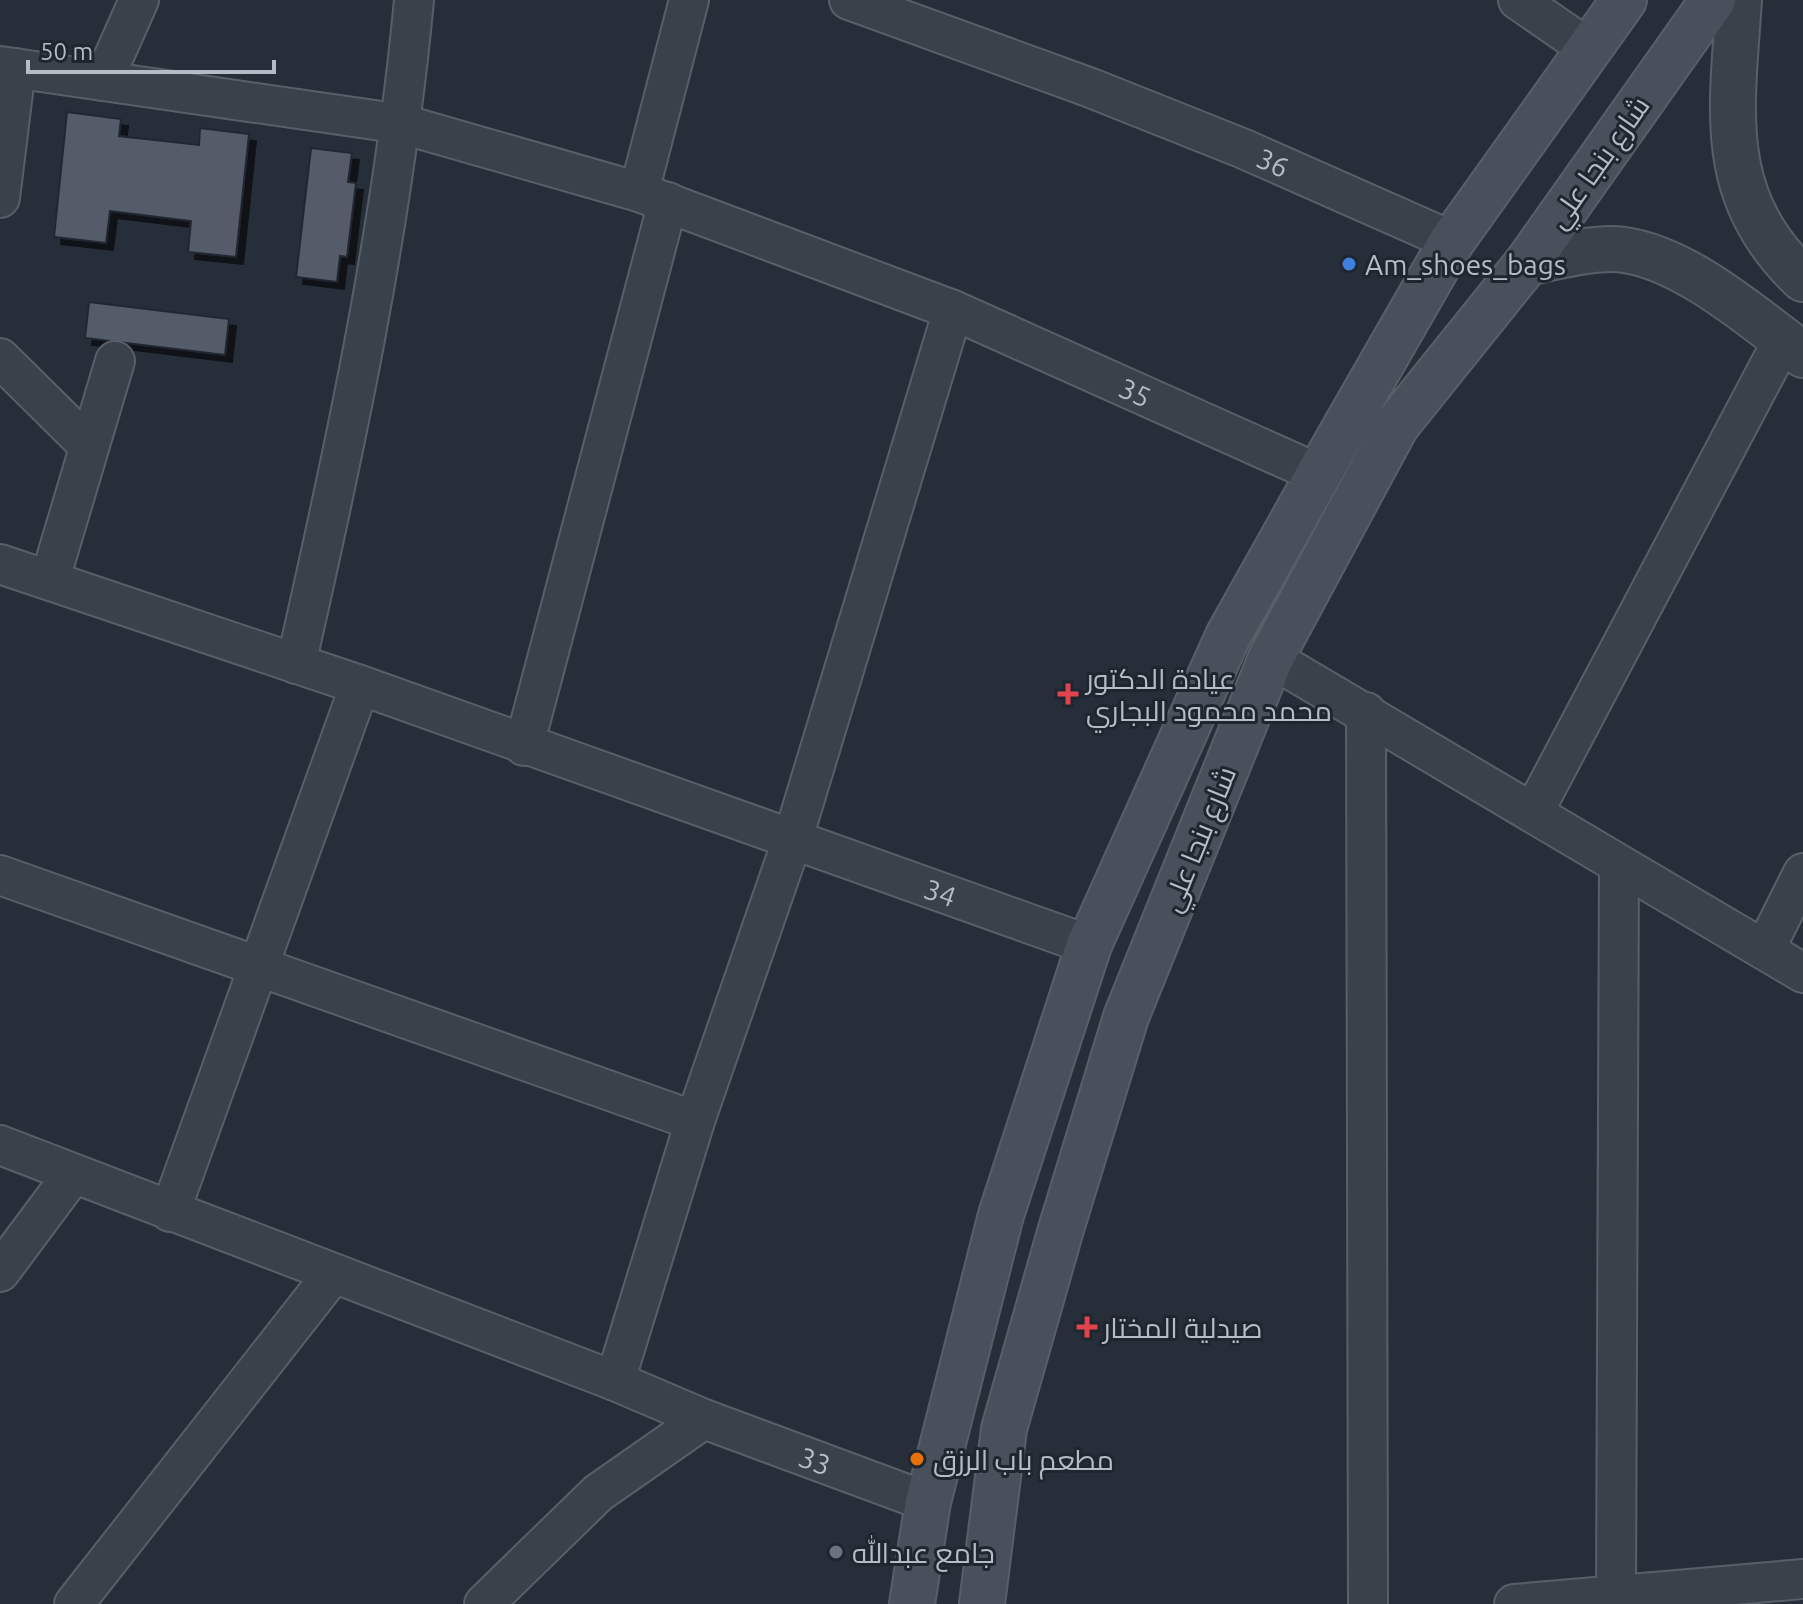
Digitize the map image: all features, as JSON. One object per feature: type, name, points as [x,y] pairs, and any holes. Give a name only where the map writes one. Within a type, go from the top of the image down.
[{"type":"main road","name":"شارع بنجا علي","points":[[912,1604],[928,1502],[1001,1215],[1089,945],[1228,636],[1319,474],[1452,241],[1624,0]]},
{"type":"main road","name":"شارع بنجا علي","points":[[982,1604],[1004,1429],[1070,1199],[1126,1017],[1271,658],[1396,426],[1527,263],[1713,0]]},
{"type":"street","points":[[103,81],[139,0]]},
{"type":"street","points":[[296,664],[355,404],[402,124],[414,0]]},
{"type":"street","points":[[524,746],[654,197],[689,0]]},
{"type":"street","name":"36","points":[[849,0],[1091,88],[1244,149],[1452,241]]},
{"type":"street","points":[[1518,0],[1589,49]]},
{"type":"street","points":[[1739,0],[1733,138],[1740,183],[1756,224],[1791,268],[1741,309]]},
{"type":"street","points":[[0,198],[8,67]]},
{"type":"street","name":"35","points":[[8,67],[402,124],[654,197],[953,310],[1319,474]]},
{"type":"street","points":[[1527,263],[1587,251],[1630,251],[1667,263],[1741,309],[1793,347],[1533,813]]},
{"type":"street","points":[[615,1381],[695,1121],[793,838],[953,310]]},
{"type":"street","points":[[0,358],[89,446]]},
{"type":"street","points":[[50,579],[115,361]]},
{"type":"street","name":"34","points":[[0,564],[360,685],[1089,945]]},
{"type":"street","points":[[1271,658],[1803,973]]},
{"type":"street","points":[[170,1212],[360,685]]},
{"type":"street","points":[[1366,712],[1368,1604]]},
{"type":"street","points":[[1616,1595],[1619,865]]},
{"type":"street","points":[[1765,949],[1803,873]]},
{"type":"street","points":[[0,875],[258,969],[695,1121]]},
{"type":"street","name":"33","points":[[0,1145],[332,1275],[615,1381],[704,1419],[928,1502]]},
{"type":"street","points":[[0,1272],[73,1174]]},
{"type":"street","points":[[74,1604],[332,1275]]},
{"type":"street","points":[[484,1604],[598,1493],[704,1419]]},
{"type":"street","points":[[1514,1604],[1803,1579]]},
{"type":"building","points":[[67,112],[121,119],[119,136],[199,145],[200,128],[249,134],[236,257],[188,252],[191,221],[110,211],[106,243],[54,237]]},
{"type":"building","points":[[311,148],[352,153],[348,182],[356,183],[347,257],[340,256],[337,282],[296,277]]},
{"type":"building","points":[[89,302],[229,319],[225,355],[85,338]]},
{"type":"place","name":"Am_shoes_bags","points":[[1349,264]]},
{"type":"place","name":"عيادة الدكتور محمد محمود البجاري","points":[[1068,694]]},
{"type":"place","name":"صيدلية المختار","points":[[1087,1327]]},
{"type":"place","name":"مطعم باب الرزق","points":[[917,1459]]},
{"type":"place","name":"جامع عبدالله","points":[[836,1552]]}]
